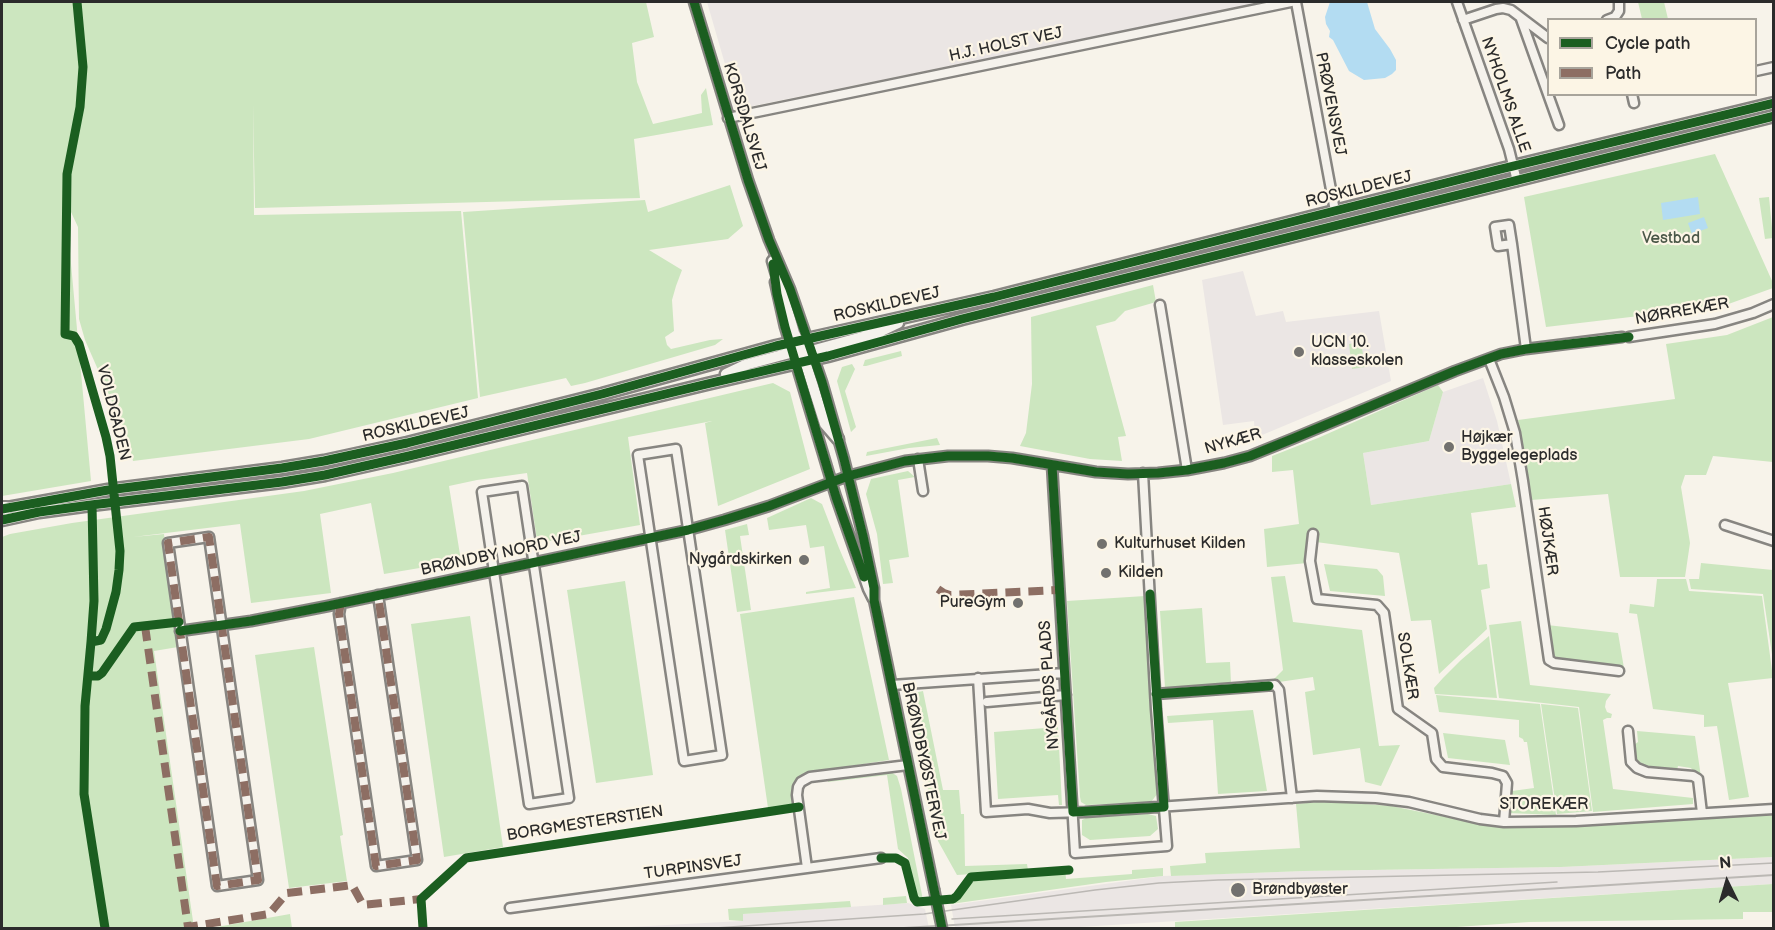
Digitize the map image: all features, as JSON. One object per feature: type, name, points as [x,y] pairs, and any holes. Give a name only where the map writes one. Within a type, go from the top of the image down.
[{"type":"main road","name":"ROSKILDEVEJ","points":[[2,520],[50,511],[237,489],[325,475],[522,430],[707,384],[745,365],[877,333],[920,314],[1773,103]]},
{"type":"main road","name":"ROSKILDEVEJ","points":[[3,508],[108,489],[236,475],[324,461],[602,394],[962,319],[1773,116]]},
{"type":"main road","points":[[773,261],[825,424],[838,439]]},
{"type":"street","name":"KORSDALSVEJ","points":[[694,2],[728,118],[769,240],[790,289],[802,351]]},
{"type":"street","name":"H.J. HOLST VEJ","points":[[728,118],[1291,2]]},
{"type":"street","name":"PRØVENSVEJ","points":[[1296,2],[1335,212]]},
{"type":"street","name":"NYHOLMS ALLE","points":[[1457,2],[1508,144],[1517,181]]},
{"type":"street","points":[[1612,18],[1619,11],[1619,2]]},
{"type":"street","name":"NYHOLMS ALLE","points":[[1463,20],[1503,8],[1511,10],[1547,36]]},
{"type":"street","points":[[1521,19],[1547,92]]},
{"type":"street","points":[[1757,71],[1773,67]]},
{"type":"street","points":[[1549,96],[1559,125]]},
{"type":"street","name":"KORSDALSVEJ","points":[[769,240],[773,261]]},
{"type":"street","points":[[1512,244],[1526,349]]},
{"type":"street","name":"NØRREKÆR","points":[[1625,337],[1715,324],[1753,314],[1773,304]]},
{"type":"street","name":"NYKÆR","points":[[1160,305],[1187,470]]},
{"type":"street","name":"NYKÆR","points":[[831,481],[894,463],[918,459],[978,456],[1012,458],[1096,472],[1143,473],[1187,470],[1250,456],[1489,359],[1526,349],[1625,337]]},
{"type":"street","name":"BRØNDBYØSTERVEJ","points":[[802,351],[831,481],[868,589],[874,600]]},
{"type":"street","name":"HØJKÆR","points":[[1489,359],[1515,433],[1549,660],[1554,663],[1619,671]]},
{"type":"street","name":"BRØNDBYØSTERVEJ","points":[[838,439],[863,536],[874,588],[874,600],[942,928]]},
{"type":"street","points":[[676,449],[688,530],[722,755],[684,761],[638,455],[676,449]]},
{"type":"street","points":[[918,459],[923,491]]},
{"type":"street","name":"NYGÅRDS PLADS","points":[[1052,465],[1075,853],[1167,846],[1143,473]]},
{"type":"street","name":"BRØNDBY NORD VEJ","points":[[180,632],[341,603],[688,530],[769,506],[831,481]]},
{"type":"street","name":"BRØNDBY NORD VEJ","points":[[522,486],[533,562],[569,798],[529,804],[482,492],[522,486]]},
{"type":"street","points":[[1725,525],[1773,541]]},
{"type":"street","name":"SOLKÆR","points":[[1313,534],[1310,561],[1317,598],[1377,605],[1384,613],[1398,709],[1432,733],[1436,759],[1443,767],[1503,776],[1507,783],[1504,822]]},
{"type":"street","points":[[209,537],[221,625],[258,880],[217,886],[168,543],[209,537]]},
{"type":"street","points":[[341,603],[339,614],[376,866],[417,860],[378,595]]},
{"type":"street","name":"NYGÅRDS PLADS","points":[[892,685],[1064,673]]},
{"type":"street","points":[[978,678],[986,812],[1028,809],[1050,813],[1073,812],[1292,798],[1279,690],[1275,685],[1156,694]]},
{"type":"street","name":"NYGÅRDS PLADS","points":[[987,702],[1066,695]]},
{"type":"street","points":[[1628,731],[1631,762],[1637,768],[1647,772],[1693,776],[1698,780],[1702,813]]},
{"type":"street","points":[[807,868],[798,795],[801,782],[810,777],[908,765]]},
{"type":"street","name":"STOREKÆR","points":[[1292,798],[1317,796],[1381,798],[1504,822],[1576,821],[1773,809]]},
{"type":"street","name":"TURPINSVEJ","points":[[510,908],[881,858]]},
{"type":"shaded area","points":[[707,2],[1264,2],[738,109]]},
{"type":"shaded area","name":"UCN 10. klasseskolen","points":[[1243,271],[1256,316],[1283,311],[1286,322],[1379,311],[1391,381],[1255,438],[1254,421],[1223,425],[1202,280]]},
{"type":"shaded area","name":"Højkær Byggelegeplads","points":[[1483,378],[1497,421],[1511,484],[1371,505],[1363,453],[1429,441],[1443,392]]},
{"type":"shaded area","points":[[1773,857],[1773,884],[1064,928],[955,928],[951,905],[1163,876],[1304,871],[1561,867]]},
{"type":"shaded area","points":[[908,903],[925,909],[929,928],[611,928],[742,921],[743,914]]},
{"type":"green space","points":[[2,2],[646,2],[654,37],[632,43],[637,82],[653,124],[702,113],[701,95],[706,88],[713,125],[634,139],[640,198],[255,208],[253,104],[254,215],[461,211],[478,398],[309,439],[133,461],[127,436],[85,340],[79,319],[78,227],[71,212],[70,253],[91,481],[2,496]]},
{"type":"green space","points":[[1638,2],[1664,2],[1668,18],[1642,18]]},
{"type":"green space","name":"Vestbad","points":[[1715,154],[1773,283],[1773,288],[1709,311],[1663,316],[1656,314],[1546,327],[1524,197]]},
{"type":"green space","points":[[730,185],[743,226],[728,239],[649,250],[682,270],[672,300],[674,331],[665,337],[667,345],[671,349],[723,339],[715,345],[585,383],[571,386],[566,378],[480,397],[463,212],[645,200],[648,212]]},
{"type":"green space","points":[[1769,197],[1773,238],[1765,239],[1759,198]]},
{"type":"green space","points":[[1153,285],[1156,302],[1125,311],[1115,321],[1096,326],[1126,436],[1118,437],[1122,461],[1090,459],[1020,446],[1026,433],[1032,384],[1031,317]]},
{"type":"green space","points":[[1773,317],[1773,462],[1713,456],[1706,475],[1685,475],[1681,487],[1690,543],[1685,577],[1620,577],[1608,494],[1531,500],[1518,420],[1675,399],[1666,344],[1727,335]]},
{"type":"green space","points":[[1361,342],[1365,367],[1352,369],[1349,344]]},
{"type":"green space","points":[[901,351],[902,356],[863,366],[865,360]]},
{"type":"green space","points":[[852,364],[855,369],[845,391],[856,427],[851,432],[837,381],[842,367]]},
{"type":"green space","points":[[773,383],[790,392],[810,469],[718,506],[705,423],[712,421],[628,437],[640,525],[550,541],[537,540],[527,473],[477,480],[449,486],[461,561],[384,574],[371,503],[320,514],[331,593],[251,603],[240,524],[133,537],[164,534],[178,647],[154,651],[194,928],[2,928],[2,537],[72,523],[304,491],[393,473]]},
{"type":"green space","points":[[1438,385],[1443,392],[1429,441],[1363,453],[1371,505],[1511,484],[1516,507],[1471,513],[1478,565],[1487,564],[1490,588],[1481,590],[1487,629],[1439,674],[1431,620],[1411,621],[1399,553],[1316,542],[1307,563],[1267,567],[1264,529],[1299,524],[1293,470],[1272,472],[1272,456]]},
{"type":"green space","points":[[937,438],[940,445],[866,456],[867,452]]},
{"type":"green space","points":[[908,471],[915,477],[898,480],[909,557],[889,560],[893,583],[883,584],[877,534],[866,494],[871,479]]},
{"type":"green space","points":[[811,498],[822,504],[856,588],[806,594],[806,592],[830,588],[824,546],[810,548],[806,525],[769,530],[767,518]]},
{"type":"green space","points":[[747,524],[749,535],[740,536],[751,610],[737,612],[725,530]]},
{"type":"green space","points":[[1701,563],[1773,570],[1773,661],[1763,594],[1691,589],[1689,579],[1699,579]]},
{"type":"green space","points":[[1324,564],[1377,569],[1383,576],[1385,596],[1330,591]]},
{"type":"green space","points":[[1285,576],[1293,622],[1362,630],[1379,746],[1400,745],[1381,786],[1365,782],[1360,748],[1313,755],[1305,692],[1315,690],[1313,677],[1272,681],[1283,670],[1271,577]]},
{"type":"green space","points":[[1657,579],[1686,579],[1689,591],[1762,596],[1773,678],[1728,683],[1749,797],[1729,800],[1717,726],[1704,727],[1704,715],[1653,709],[1637,614],[1629,613],[1630,604],[1654,607]]},
{"type":"green space","points":[[625,581],[653,775],[596,783],[567,590]]},
{"type":"green space","points":[[1145,596],[1158,793],[1151,802],[1086,805],[1081,802],[1080,797],[1067,601]]},
{"type":"green space","points":[[854,597],[889,760],[806,773],[799,777],[792,789],[794,804],[768,808],[740,614]]},
{"type":"green space","points":[[1202,608],[1206,663],[1230,662],[1231,683],[1165,688],[1160,611]]},
{"type":"green space","points":[[470,616],[503,847],[444,857],[411,624]]},
{"type":"green space","points":[[1521,621],[1530,685],[1611,694],[1605,707],[1607,712],[1612,714],[1611,718],[1603,720],[1613,789],[1693,798],[1693,804],[1593,812],[1579,707],[1499,698],[1489,625]]},
{"type":"green space","points":[[1547,625],[1618,633],[1625,674],[1553,664]]},
{"type":"green space","points":[[1489,636],[1497,698],[1435,694],[1434,688],[1443,678]]},
{"type":"green space","points":[[314,647],[343,835],[340,836],[347,881],[289,888],[255,655]]},
{"type":"green space","points":[[923,691],[943,790],[959,790],[961,814],[964,814],[965,866],[1027,864],[1028,870],[1065,868],[1066,879],[1132,874],[1132,870],[1163,868],[1163,876],[951,904],[974,881],[973,874],[957,875],[938,841],[910,699],[914,693]]},
{"type":"green space","points":[[1436,695],[1540,704],[1556,815],[1508,813],[1512,791],[1534,788],[1527,742],[1519,737],[1519,720],[1439,712]]},
{"type":"green space","points":[[1541,704],[1578,708],[1592,811],[1557,814]]},
{"type":"green space","points":[[1253,710],[1267,791],[1218,794],[1213,720],[1168,723],[1167,716]]},
{"type":"green space","points":[[1058,727],[1062,805],[1059,805],[1058,795],[998,799],[994,732]]},
{"type":"green space","points":[[1637,731],[1695,736],[1701,777],[1691,768],[1678,766],[1677,770],[1644,767],[1639,764],[1634,745],[1638,742]]},
{"type":"green space","points":[[1443,733],[1505,740],[1510,765],[1448,758]]},
{"type":"green space","points":[[891,772],[897,776],[901,789],[923,900],[919,901],[915,899],[908,858],[898,849],[887,775],[828,782],[828,780]]},
{"type":"green space","points":[[1327,801],[1391,806],[1507,828],[1773,813],[1773,857],[1561,867],[1304,871],[1171,876],[1170,866],[1206,863],[1205,853],[1300,848],[1296,804]]},
{"type":"green space","points":[[1148,814],[1156,816],[1158,829],[1150,836],[1090,840],[1082,835],[1082,820],[1089,817]]},
{"type":"green space","points":[[1773,884],[1773,912],[1743,912],[1743,919],[1529,922],[1442,928],[1175,928],[1175,922]]},
{"type":"green space","points":[[906,896],[907,903],[883,905],[883,898]]},
{"type":"green space","points":[[850,901],[851,907],[743,914],[743,921],[729,920],[728,909]]},
{"type":"green space","points":[[290,914],[292,928],[211,928]]},
{"type":"water","points":[[1330,2],[1367,2],[1375,29],[1396,60],[1396,70],[1392,74],[1385,78],[1364,80],[1349,71],[1333,40],[1329,37],[1330,31],[1325,17]]},
{"type":"water","points":[[1698,197],[1700,214],[1663,220],[1661,203]]},
{"type":"water","points":[[1704,217],[1708,228],[1692,234],[1688,223]]},
{"type":"water","points":[[3,779],[3,928],[2,928]]},
{"type":"tram line","points":[[715,928],[924,914],[1159,883],[1598,872],[1774,863]]},
{"type":"tram line","points":[[952,919],[1557,882]]},
{"type":"railway","points":[[904,928],[1774,875]]},
{"type":"marked path","points":[[179,622],[168,543],[209,537],[258,880],[217,886],[180,631]]},
{"type":"marked path","points":[[938,589],[950,595],[1059,590]]},
{"type":"marked path","points":[[341,603],[339,614],[376,866],[417,860],[378,595]]},
{"type":"marked path","points":[[145,626],[188,927],[269,914],[287,893],[352,885],[363,905],[421,899]]},
{"type":"cycle path","name":"VOLDGADEN","points":[[77,2],[83,67],[80,107],[67,174],[65,334],[74,336],[79,344],[106,437],[120,551],[116,592],[106,629],[101,640],[91,642],[85,706],[84,794],[105,928]]},
{"type":"cycle path","points":[[694,2],[748,180],[769,240],[790,289],[822,382],[844,459],[874,588],[874,600],[942,928]]},
{"type":"cycle path","points":[[2,509],[108,490],[282,468],[407,443],[602,394],[776,346],[994,297],[1497,170],[1774,103]]},
{"type":"cycle path","points":[[2,520],[39,512],[282,482],[409,456],[828,356],[962,319],[1774,116]]},
{"type":"cycle path","points":[[773,264],[785,327],[836,497],[864,577]]},
{"type":"cycle path","points":[[180,631],[251,621],[328,606],[688,530],[769,506],[848,476],[905,461],[948,456],[988,456],[1096,472],[1128,474],[1187,470],[1224,463],[1250,456],[1501,354],[1629,337]]},
{"type":"cycle path","points":[[1052,465],[1073,812],[1164,807],[1150,594]]},
{"type":"cycle path","points":[[91,642],[94,601],[92,505]]},
{"type":"cycle path","points":[[88,676],[98,676],[102,673],[134,627],[179,622]]},
{"type":"cycle path","points":[[1156,694],[1269,686]]},
{"type":"cycle path","name":"BORGMESTERSTIEN","points":[[423,928],[421,899],[466,858],[799,807]]},
{"type":"cycle path","points":[[881,858],[896,858],[905,863],[917,902],[953,899],[971,877],[1069,870]]},
{"type":"place","name":"UCN 10. klasseskolen","points":[[1299,352]]},
{"type":"place","name":"Højkær Byggelegeplads","points":[[1449,447]]},
{"type":"place","name":"Kulturhuset Kilden","points":[[1102,544]]},
{"type":"place","name":"Nygårdskirken","points":[[804,560]]},
{"type":"place","name":"Kilden","points":[[1106,573]]},
{"type":"place","name":"PureGym","points":[[1018,603]]},
{"type":"place","name":"Brøndbyøster","points":[[1238,890]]}]
